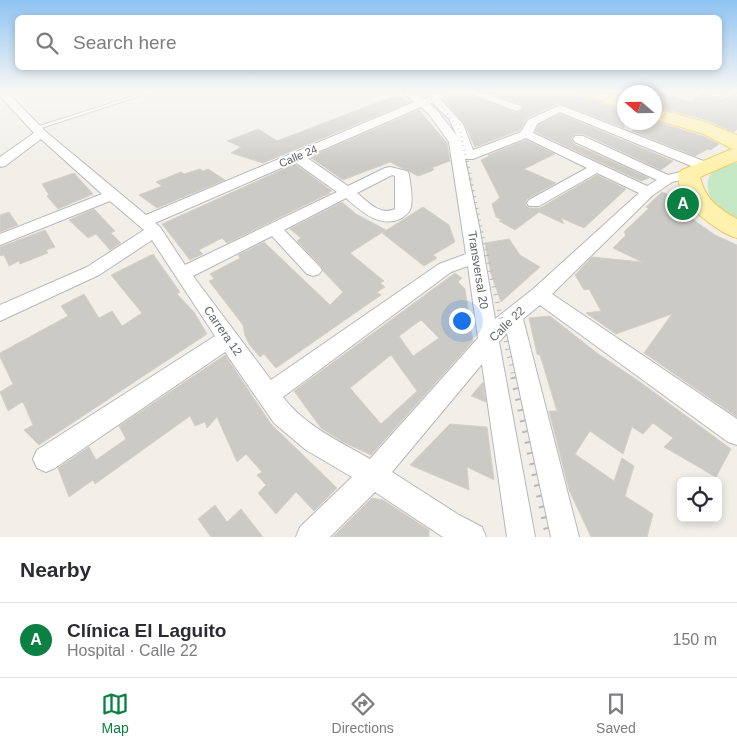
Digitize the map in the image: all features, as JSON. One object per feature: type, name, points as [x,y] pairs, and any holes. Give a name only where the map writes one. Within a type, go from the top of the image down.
[{"type":"main road","points":[[663,116],[719,134],[733,140],[737,145]]},
{"type":"main road","points":[[684,116],[737,132]]},
{"type":"main road","name":"Calle 22","points":[[688,173],[737,154]]},
{"type":"main road","points":[[688,173],[693,194],[716,217],[737,230]]},
{"type":"street","name":"Carrera 12","points":[[25,116],[112,195],[150,226],[282,415],[315,442],[373,475],[457,533]]},
{"type":"street","name":"Calle 24","points":[[0,313],[93,271],[150,226],[384,116]]},
{"type":"street","name":"Transversal 20","points":[[436,116],[455,142],[472,231],[521,537]]},
{"type":"street","points":[[453,116],[461,129],[469,156],[526,134],[532,122],[544,116]]},
{"type":"street","points":[[576,116],[688,173]]},
{"type":"street","points":[[0,162],[39,130]]},
{"type":"street","points":[[526,134],[648,192]]},
{"type":"street","points":[[579,139],[688,173]]},
{"type":"street","points":[[182,274],[347,192],[297,157]]},
{"type":"street","points":[[534,203],[596,168]]},
{"type":"street","name":"Calle 22","points":[[310,537],[373,475],[501,326],[539,295],[648,192],[688,173]]},
{"type":"street","points":[[0,240],[112,195]]},
{"type":"street","points":[[274,229],[313,270]]},
{"type":"street","points":[[267,396],[445,268],[475,257]]},
{"type":"street","points":[[539,295],[737,433]]},
{"type":"street","points":[[513,317],[565,537]]},
{"type":"street","points":[[46,459],[229,338]]},
{"type":"lane","points":[[39,130],[80,116]]},
{"type":"green space","points":[[737,163],[737,222],[721,210],[713,201],[708,191],[708,181],[716,168],[723,164]]},
{"type":"building","points":[[342,116],[376,116],[263,163],[231,153],[241,147],[227,141],[258,129],[277,141]]},
{"type":"building","points":[[405,116],[424,116],[447,143],[450,161],[431,168],[434,169],[418,176],[390,162],[343,180],[310,157]]},
{"type":"building","points":[[458,116],[531,116],[527,118],[520,130],[475,147],[464,123]]},
{"type":"building","points":[[556,116],[565,116],[673,161],[661,170],[584,134],[575,134],[571,138],[574,144],[649,178],[641,181],[535,132],[538,125]]},
{"type":"building","points":[[593,116],[617,116],[617,125]]},
{"type":"building","points":[[691,116],[737,116],[737,129],[734,132]]},
{"type":"building","points":[[662,123],[703,136],[719,144],[711,150],[708,149],[695,156],[632,131],[662,130]]},
{"type":"building","points":[[526,140],[555,154],[524,169],[556,183],[527,199],[525,204],[529,208],[540,208],[597,175],[626,189],[584,228],[561,218],[564,224],[539,212],[515,230],[499,221],[502,220],[496,217],[492,204],[500,198],[481,160],[488,155]]},
{"type":"building","points":[[295,164],[332,191],[227,243],[222,238],[199,250],[203,254],[190,260],[162,224]]},
{"type":"building","points":[[200,169],[203,171],[208,169],[225,180],[157,208],[139,195],[162,186],[156,182],[181,172],[184,174]]},
{"type":"building","points":[[74,173],[93,194],[58,209],[47,196],[49,195],[42,184]]},
{"type":"building","points":[[662,192],[667,194],[672,202],[689,211],[695,221],[715,235],[737,245],[737,417],[644,353],[672,314],[616,334],[586,313],[601,311],[589,289],[584,290],[575,275],[592,257],[642,262],[613,248],[626,235],[624,232],[649,208],[646,207]]},
{"type":"building","points":[[342,202],[356,214],[386,230],[350,253],[384,281],[380,283],[385,287],[377,292],[381,295],[276,368],[264,354],[260,357],[249,344],[243,325],[209,281],[214,279],[210,274],[240,258],[238,255],[264,242],[330,305],[343,292],[297,241],[301,238],[290,229]]},
{"type":"building","points":[[423,207],[449,225],[455,242],[433,255],[437,258],[424,266],[382,233]]},
{"type":"building","points":[[94,209],[115,231],[111,233],[121,243],[110,250],[96,234],[88,238],[69,220]]},
{"type":"building","points":[[9,212],[18,225],[0,232],[0,215]]},
{"type":"building","points":[[45,230],[55,247],[46,250],[48,253],[20,264],[19,261],[9,266],[4,255],[0,256],[0,247]]},
{"type":"building","points":[[509,239],[520,255],[540,267],[501,302],[491,274],[485,243]]},
{"type":"building","points":[[153,254],[180,292],[177,294],[194,312],[207,334],[39,445],[24,430],[33,425],[24,404],[22,402],[8,411],[0,392],[13,384],[0,357],[0,353],[68,316],[61,306],[84,294],[99,318],[112,311],[122,326],[142,313],[111,275]]},
{"type":"building","points":[[455,273],[462,278],[458,282],[465,289],[473,341],[371,455],[343,442],[321,428],[294,391]],"holes":[[[421,320],[439,338],[413,356],[399,336]],[[391,355],[417,391],[381,424],[350,388]]]},
{"type":"building","points":[[550,316],[597,353],[731,449],[716,477],[664,447],[673,438],[653,423],[643,434],[632,427],[623,454],[590,431],[575,454],[614,481],[622,458],[634,466],[625,496],[653,514],[647,537],[591,537],[569,490],[549,411],[557,411],[540,355],[537,354],[529,318]]},
{"type":"building","points":[[225,355],[271,424],[337,488],[314,511],[296,492],[276,514],[258,493],[266,485],[257,475],[262,472],[246,454],[237,462],[217,417],[207,428],[205,422],[195,426],[190,416],[95,484],[93,480],[69,497],[58,468],[89,447],[96,460],[126,439],[119,426]]},
{"type":"building","points":[[483,382],[486,402],[471,396]]},
{"type":"building","points":[[450,424],[487,427],[494,480],[467,467],[469,490],[410,465]]},
{"type":"building","points":[[372,498],[383,500],[429,530],[429,537],[333,537]]},
{"type":"building","points":[[215,505],[227,522],[241,509],[263,537],[211,537],[198,519]]},
{"type":"railway","points":[[449,116],[460,131],[467,163]]},
{"type":"railway","points":[[467,161],[487,256]]},
{"type":"railway","points":[[487,255],[514,378]]},
{"type":"railway","points":[[513,377],[548,537]]},
{"type":"place","name":"Clínica El Laguito","points":[[683,204]]}]
